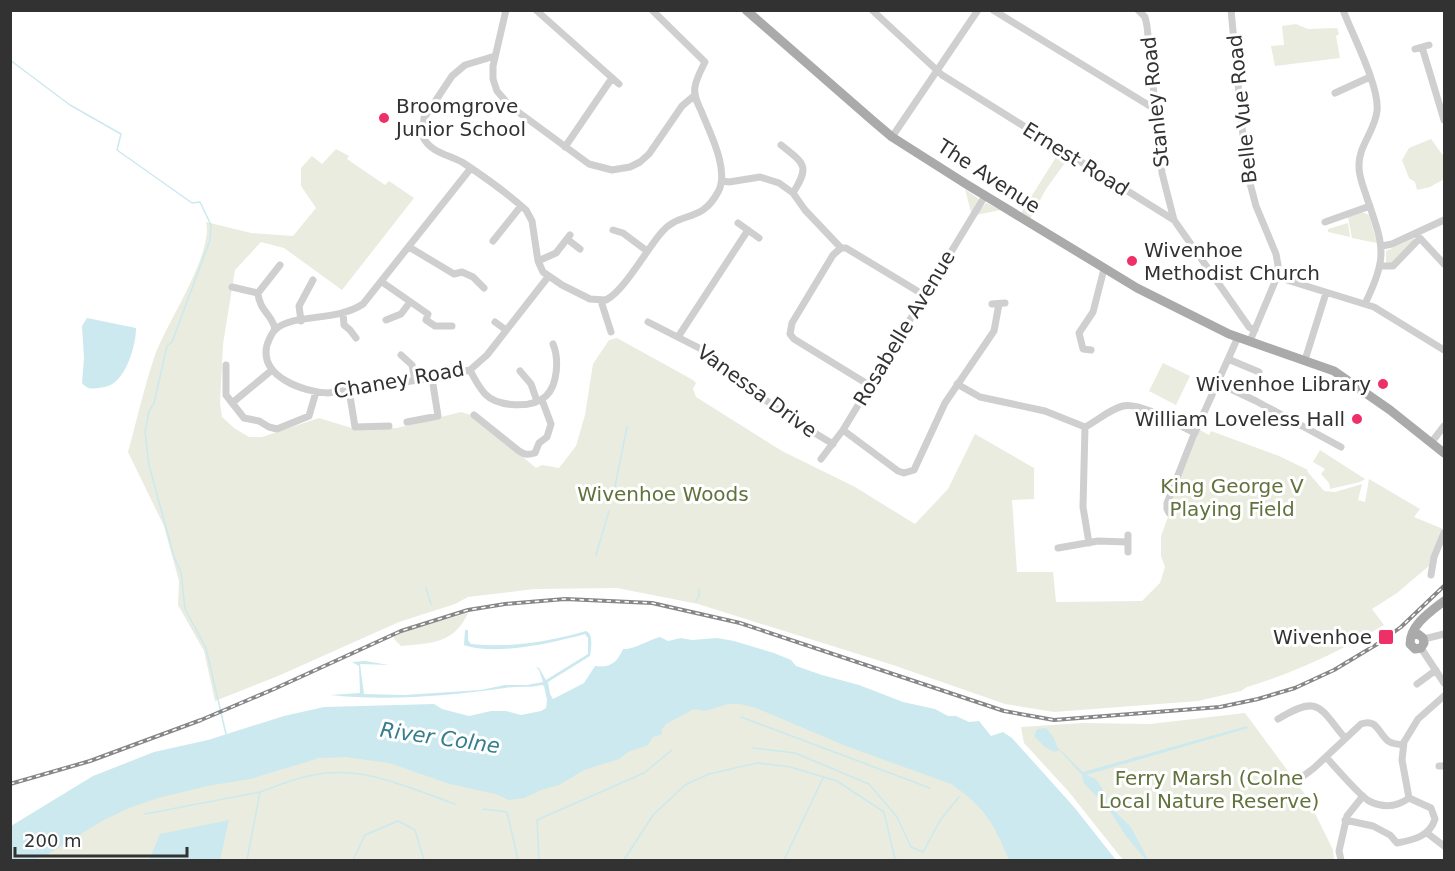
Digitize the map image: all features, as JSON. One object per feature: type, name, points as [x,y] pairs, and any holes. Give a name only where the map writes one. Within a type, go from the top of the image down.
[{"type":"main road","name":"The Avenue","points":[[746,10],[841,95],[892,136],[985,196],[1104,269],[1211,326],[1334,371],[1444,453]]},
{"type":"main road","points":[[1413,635],[1419,634],[1423,644],[1414,649],[1409,642],[1421,620],[1444,601]]},
{"type":"street","points":[[506,10],[495,56],[493,79],[503,100],[589,164],[604,170],[620,170],[640,162],[649,154],[682,106],[695,95]]},
{"type":"street","points":[[536,10],[619,84]]},
{"type":"street","name":"Ernest Road","points":[[872,10],[937,71],[1174,220],[1249,327],[1255,330]]},
{"type":"street","points":[[892,136],[978,10]]},
{"type":"street","points":[[993,10],[1150,106],[1156,106]]},
{"type":"street","name":"Stanley Road","points":[[1138,10],[1145,17],[1147,26],[1161,161],[1167,197],[1174,220]]},
{"type":"street","name":"Belle Vue Road","points":[[1231,10],[1246,168],[1256,206],[1276,254],[1277,277],[1250,341]]},
{"type":"street","points":[[1343,10],[1370,77],[1377,110],[1359,156],[1360,176],[1382,246],[1381,266],[1365,304]]},
{"type":"street","points":[[495,56],[474,61],[456,71],[423,121],[422,131],[425,141],[443,154],[471,168],[521,206],[532,221],[538,261],[548,277],[590,299],[601,301],[615,294],[670,224],[699,214],[719,191],[722,181],[718,153],[695,95],[695,84],[705,62],[652,11]]},
{"type":"street","points":[[1422,47],[1444,120]]},
{"type":"street","points":[[1337,94],[1370,77]]},
{"type":"street","points":[[565,147],[612,78]]},
{"type":"street","points":[[787,146],[804,168],[802,178],[793,193]]},
{"type":"street","points":[[232,403],[272,370],[268,363],[266,350],[270,336],[275,330],[301,321],[343,315],[363,304],[471,168]]},
{"type":"street","points":[[722,181],[729,182],[753,177],[769,179],[784,186],[793,193],[805,210],[841,248],[850,250],[924,295]]},
{"type":"street","name":"Rosabelle Avenue","points":[[821,459],[843,430],[985,196]]},
{"type":"street","points":[[1156,209],[1167,197]]},
{"type":"street","points":[[493,242],[521,206]]},
{"type":"street","points":[[1325,222],[1370,206]]},
{"type":"street","points":[[1382,246],[1417,236],[1444,220]]},
{"type":"street","points":[[738,223],[759,237]]},
{"type":"street","points":[[613,230],[623,233],[647,251]]},
{"type":"street","points":[[678,337],[748,230]]},
{"type":"street","points":[[1417,236],[1444,264]]},
{"type":"street","points":[[1381,266],[1393,266],[1417,236]]},
{"type":"street","points":[[538,261],[556,253],[569,237],[580,249]]},
{"type":"street","points":[[409,247],[454,274],[462,272],[473,277],[484,288]]},
{"type":"street","points":[[841,248],[833,255],[792,323],[790,334],[794,339],[869,385]]},
{"type":"street","points":[[275,330],[274,324],[260,305],[258,293],[280,265]]},
{"type":"street","points":[[1092,350],[1081,350],[1079,333],[1093,312],[1104,269]]},
{"type":"street","name":"Chaney Road","points":[[272,370],[284,379],[316,392],[349,390],[470,370],[487,355],[548,277]]},
{"type":"street","points":[[1277,277],[1365,304],[1395,318],[1444,350]]},
{"type":"street","points":[[301,321],[299,306],[313,280]]},
{"type":"street","points":[[382,282],[428,314],[426,320],[435,326],[452,326]]},
{"type":"street","points":[[232,287],[258,293]]},
{"type":"street","points":[[1305,360],[1326,293]]},
{"type":"street","points":[[601,301],[611,332]]},
{"type":"street","points":[[386,320],[401,314],[410,302]]},
{"type":"street","points":[[843,430],[898,471],[909,473],[917,466],[940,412],[994,331],[999,304]]},
{"type":"street","points":[[343,315],[344,326],[356,338]]},
{"type":"street","points":[[495,322],[506,330]]},
{"type":"street","name":"Vanessa Drive","points":[[648,322],[705,351],[788,417],[833,444]]},
{"type":"street","points":[[1169,513],[1167,503],[1238,337]]},
{"type":"street","points":[[470,370],[485,394],[495,401],[515,404],[539,400],[552,389],[557,353],[554,344]]},
{"type":"street","points":[[401,355],[412,365],[415,380]]},
{"type":"street","points":[[1228,359],[1259,372]]},
{"type":"street","points":[[226,365],[226,395],[247,420],[259,421],[269,427],[277,429],[309,416],[316,392]]},
{"type":"street","points":[[474,415],[525,455],[535,453],[539,443],[547,437],[551,424],[531,384],[520,371]]},
{"type":"street","points":[[407,422],[438,416],[432,378]]},
{"type":"street","points":[[1218,383],[1256,400],[1341,447]]},
{"type":"street","points":[[957,384],[980,397],[1045,411],[1085,427]]},
{"type":"street","points":[[349,390],[355,427],[389,426]]},
{"type":"street","points":[[1085,427],[1118,408],[1128,405],[1143,408],[1195,433]]},
{"type":"street","points":[[1431,443],[1444,426]]},
{"type":"street","points":[[1085,427],[1083,507],[1089,543]]},
{"type":"street","points":[[1431,575],[1434,557],[1444,533]]},
{"type":"street","points":[[1058,548],[1128,538],[1128,552]]},
{"type":"street","points":[[1444,634],[1423,644],[1444,682]]},
{"type":"street","points":[[1417,684],[1436,670]]},
{"type":"street","points":[[1409,798],[1402,760],[1403,745],[1418,719],[1444,696]]},
{"type":"street","points":[[1278,719],[1300,707],[1316,706],[1321,708],[1345,738]]},
{"type":"street","points":[[1298,780],[1361,724],[1371,722],[1390,742],[1403,745]]},
{"type":"street","points":[[1326,757],[1371,802],[1396,806],[1409,798]]},
{"type":"street","points":[[1341,861],[1339,851],[1347,813],[1363,796]]},
{"type":"street","points":[[1345,820],[1373,826],[1390,835],[1397,843],[1427,833],[1435,822],[1434,812],[1426,805],[1409,798]]},
{"type":"street","points":[[1427,833],[1444,846]]},
{"type":"green space","points":[[1296,24],[1308,29],[1337,28],[1340,58],[1275,66],[1271,46],[1284,45],[1282,26]]},
{"type":"green space","points":[[1431,139],[1444,157],[1444,179],[1430,187],[1417,190],[1402,160],[1409,148]]},
{"type":"green space","points":[[336,149],[349,156],[347,159],[385,185],[389,181],[414,198],[342,290],[284,248],[261,242],[235,270],[223,344],[220,403],[222,417],[249,437],[262,437],[319,418],[355,429],[397,428],[461,412],[474,416],[536,468],[542,465],[559,468],[576,446],[585,415],[593,364],[609,340],[617,338],[693,380],[696,383],[693,389],[696,397],[782,451],[855,487],[915,524],[948,489],[975,434],[1034,468],[1034,499],[1012,500],[1017,572],[1053,572],[1056,602],[1142,601],[1160,583],[1165,567],[1161,556],[1161,536],[1168,517],[1169,505],[1200,430],[1209,435],[1211,431],[1279,456],[1308,470],[1324,491],[1335,492],[1362,484],[1358,500],[1365,502],[1369,479],[1420,509],[1414,517],[1443,529],[1430,565],[1397,593],[1372,609],[1384,625],[1301,668],[1241,691],[1198,701],[1054,712],[1005,704],[893,665],[698,604],[617,588],[534,589],[468,597],[455,604],[399,622],[278,676],[215,701],[204,651],[178,605],[179,581],[164,526],[128,452],[154,358],[203,252],[207,236],[206,222],[251,233],[293,236],[316,208],[301,186],[301,168],[312,156],[322,164]]},
{"type":"green space","points":[[1058,154],[1067,160],[1046,189],[1030,219],[1021,213]]},
{"type":"green space","points":[[965,189],[979,199],[972,213],[971,212]]},
{"type":"green space","points":[[987,203],[1000,210],[976,215]]},
{"type":"green space","points":[[1362,212],[1369,215],[1377,243],[1352,238],[1348,217]]},
{"type":"green space","points":[[1348,223],[1350,237],[1328,232],[1328,229]]},
{"type":"green space","points":[[1414,238],[1415,240],[1391,264],[1386,264],[1386,251]]},
{"type":"green space","points":[[1163,363],[1190,376],[1176,405],[1149,391]]},
{"type":"green space","points":[[1320,450],[1365,479],[1330,489],[1329,483],[1321,474],[1325,469],[1313,462]]},
{"type":"green space","points":[[468,613],[456,631],[440,640],[401,646],[394,639],[394,635],[402,632]]},
{"type":"green space","points":[[672,688],[895,739],[1053,860],[11,860],[90,811],[404,739]]},
{"type":"green space","name":"Ferry Marsh (Colne Local Nature Reserve)","points":[[1245,713],[1307,797],[1333,850],[1334,860],[1123,860],[1069,792],[1024,743],[1021,727],[1083,723],[1150,724]]},
{"type":"water","points":[[87,318],[136,328],[135,342],[128,364],[120,377],[106,387],[89,388],[82,383],[84,358],[82,326]]},
{"type":"water","name":"River Colne","points":[[465,630],[468,630],[468,640],[471,644],[486,645],[529,643],[586,631],[589,633],[590,656],[548,682],[553,699],[584,683],[595,666],[612,664],[623,649],[660,637],[668,641],[681,638],[692,640],[717,638],[774,653],[791,660],[796,666],[859,685],[903,702],[935,709],[948,716],[956,716],[969,722],[979,721],[991,736],[1003,732],[1012,738],[1074,807],[1116,860],[1009,860],[987,817],[963,792],[951,784],[846,746],[756,708],[728,704],[705,711],[694,709],[666,724],[662,729],[662,734],[653,737],[648,745],[628,752],[619,759],[584,770],[559,785],[524,798],[509,800],[496,794],[450,784],[389,763],[345,757],[320,758],[250,779],[207,786],[158,798],[102,821],[45,856],[33,860],[11,860],[11,826],[93,776],[154,752],[208,740],[284,716],[324,707],[434,704],[442,709],[469,716],[491,711],[506,711],[521,715],[546,708],[547,700],[542,685],[418,697],[373,698],[330,695],[360,693],[359,666],[352,662],[365,661],[389,665],[360,664],[364,694],[404,695],[481,690],[505,685],[543,682],[536,667],[539,668],[546,680],[588,654],[588,638],[585,634],[524,647],[491,649],[464,645]]},
{"type":"water","points":[[1247,726],[1248,728],[1086,775],[1096,779],[1107,797],[1107,804],[1131,827],[1148,860],[1126,836],[1110,811],[1084,783],[1082,775],[1059,750],[1054,752],[1045,747],[1034,736],[1037,729],[1046,728],[1054,738],[1057,747],[1083,772]]},
{"type":"water","points":[[229,820],[220,860],[149,860],[160,834]]},
{"type":"waterway","points":[[10,60],[70,105],[121,134],[117,150],[192,203],[200,202],[211,225],[210,240],[172,342],[167,346],[145,432],[149,465],[174,557],[181,572],[185,609],[206,648],[226,734]]},
{"type":"waterway","points":[[612,501],[627,427]]},
{"type":"waterway","points":[[596,555],[609,511]]},
{"type":"waterway","points":[[426,588],[431,604]]},
{"type":"waterway","points":[[696,601],[699,589]]},
{"type":"waterway","points":[[741,717],[930,788]]},
{"type":"waterway","points":[[753,748],[795,753],[869,784],[897,817],[911,847],[923,852],[941,819],[959,797]]},
{"type":"waterway","points":[[539,860],[537,820],[644,773],[672,750]]},
{"type":"waterway","points":[[624,860],[653,815],[685,785],[709,774],[757,763],[790,767],[837,781],[884,812],[895,859],[898,860]]},
{"type":"waterway","points":[[260,792],[306,776],[350,773],[403,785],[455,804]]},
{"type":"waterway","points":[[784,860],[823,778]]},
{"type":"waterway","points":[[145,814],[260,792],[247,860]]},
{"type":"waterway","points":[[483,809],[507,812],[518,860]]},
{"type":"waterway","points":[[353,860],[365,835],[398,821],[415,830],[424,860]]},
{"type":"railway","points":[[10,784],[90,761],[201,720],[401,631],[468,610],[505,604],[565,599],[652,603],[740,623],[1004,711],[1054,720],[1220,707],[1295,688],[1334,670],[1379,643],[1401,627],[1444,586]]},
{"type":"place","name":"Broomgrove Junior School","points":[[384,118]]},
{"type":"place","name":"Wivenhoe Methodist Church","points":[[1132,261]]},
{"type":"place","name":"Wivenhoe Library","points":[[1383,384]]},
{"type":"place","name":"William Loveless Hall","points":[[1357,419]]},
{"type":"place","name":"Wivenhoe","points":[[1386,637]]},
{"type":"park label","name":"Wivenhoe Woods","points":[[663,494]]},
{"type":"park label","name":"King George V Playing Field","points":[[1232,498]]}]
